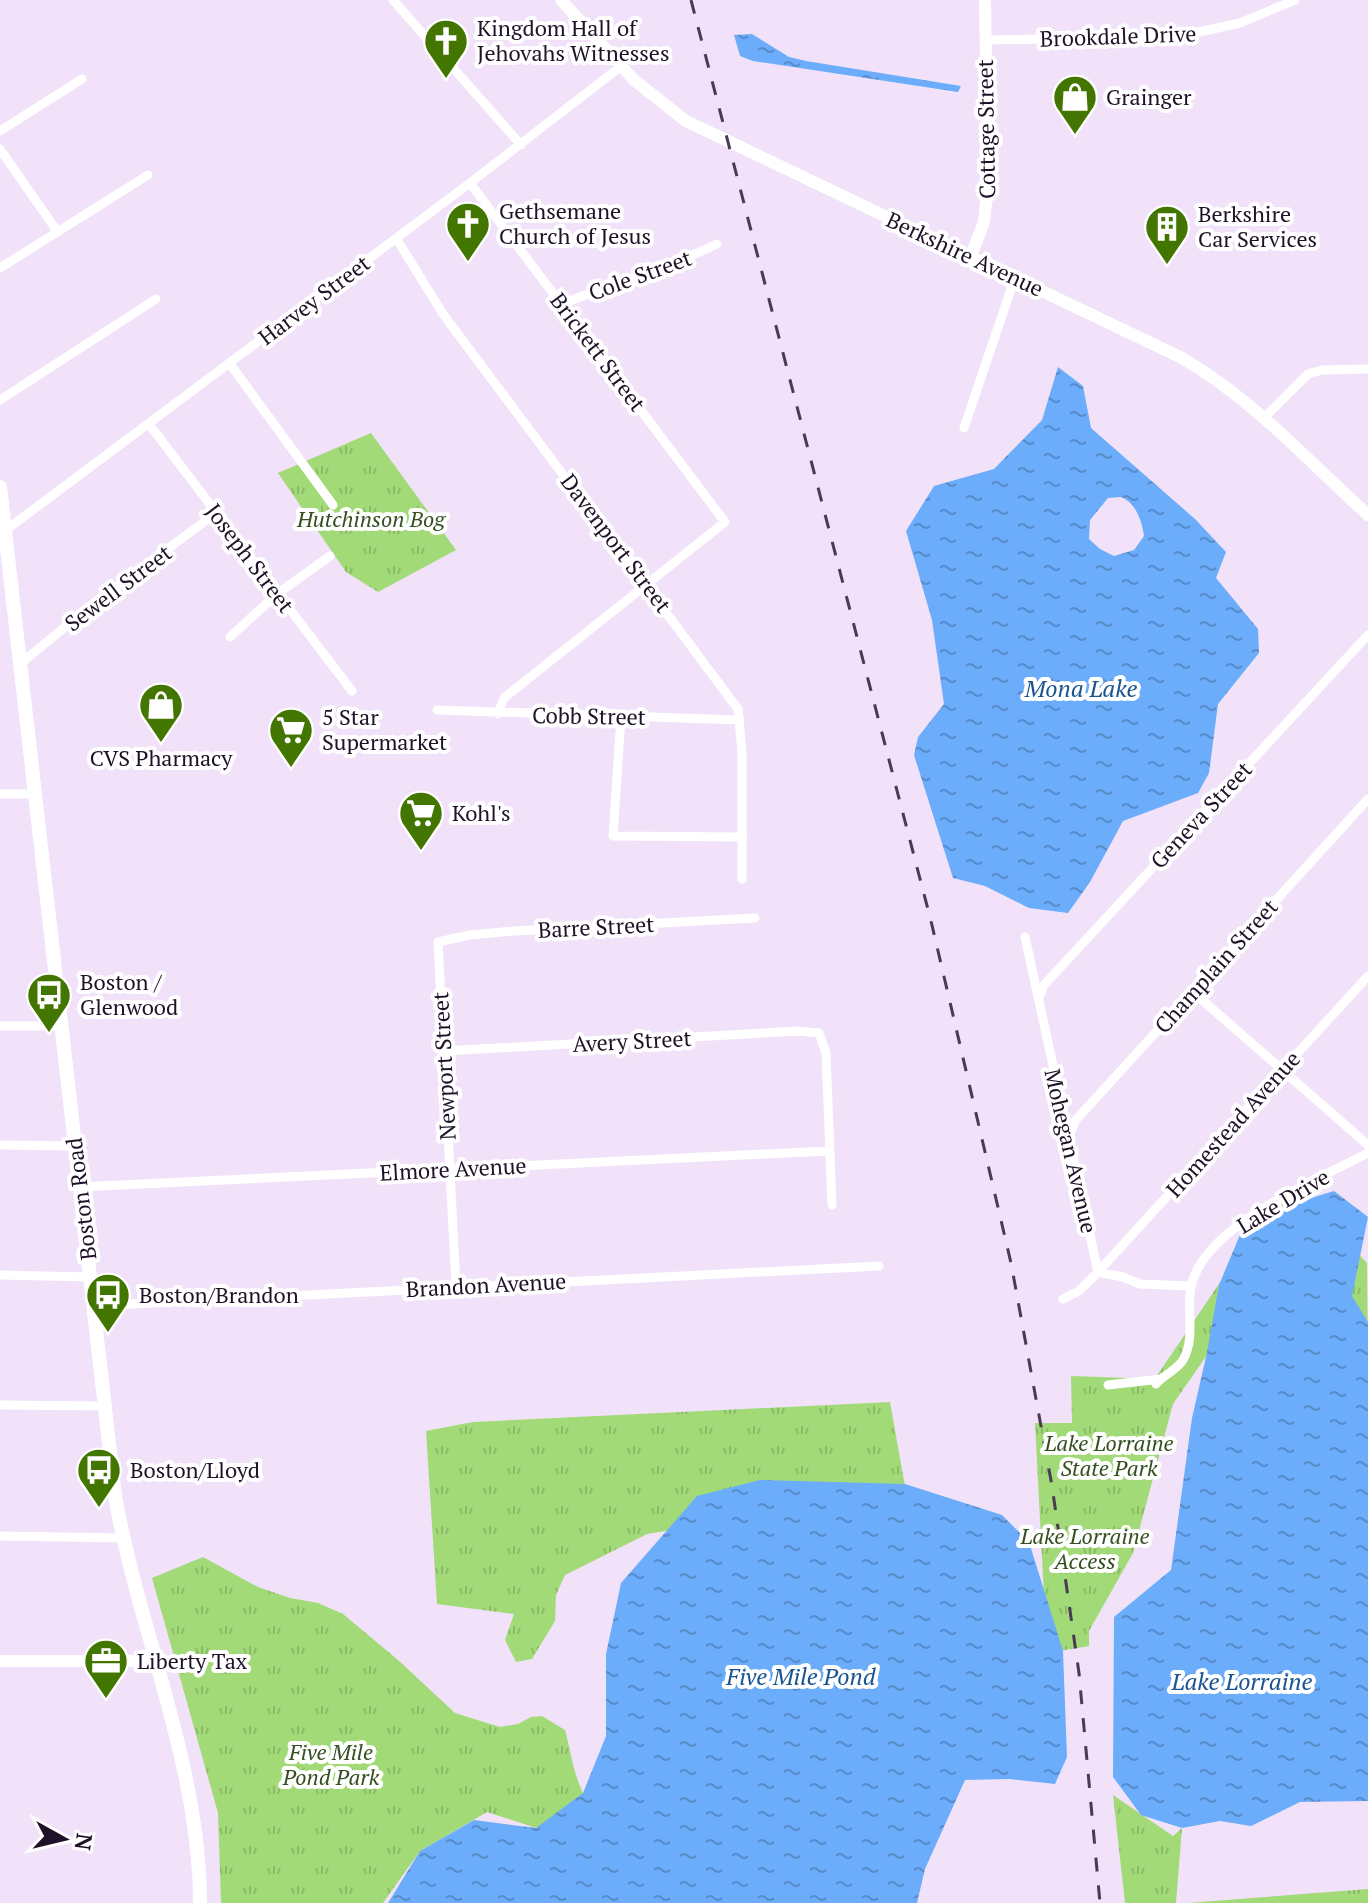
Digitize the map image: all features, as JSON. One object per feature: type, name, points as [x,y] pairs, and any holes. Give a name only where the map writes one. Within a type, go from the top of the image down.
[{"type":"main road","name":"Berkshire Avenue","points":[[561,0],[620,67],[665,107],[708,132],[1191,363],[1263,419],[1367,511]]},
{"type":"main road","name":"Cottage Street","points":[[971,256],[987,206],[985,0]]},
{"type":"main road","name":"Boston Road","points":[[0,487],[74,1146],[123,1538],[195,1819],[200,1903]]},
{"type":"main road","points":[[0,1661],[154,1661]]},
{"type":"street","points":[[393,0],[521,145]]},
{"type":"street","name":"Brookdale Drive","points":[[985,40],[1200,34],[1240,23],[1295,0]]},
{"type":"street","name":"Harvey Street","points":[[6,530],[521,145],[620,67]]},
{"type":"street","points":[[0,131],[82,79]]},
{"type":"street","points":[[0,149],[57,231]]},
{"type":"street","points":[[0,268],[148,175]]},
{"type":"street","name":"Brickett Street","points":[[470,183],[725,522],[647,585]]},
{"type":"street","name":"Davenport Street","points":[[396,238],[443,314],[738,709],[742,879]]},
{"type":"street","name":"Cole Street","points":[[562,304],[682,261],[717,244]]},
{"type":"street","points":[[964,428],[1015,277]]},
{"type":"street","points":[[0,400],[156,299]]},
{"type":"street","points":[[230,364],[333,505]]},
{"type":"street","points":[[1263,419],[1308,374],[1322,370],[1368,369]]},
{"type":"street","name":"Joseph Street","points":[[149,424],[352,691]]},
{"type":"street","name":"Sewell Street","points":[[20,664],[92,605],[216,513]]},
{"type":"street","points":[[230,637],[277,594],[330,556]]},
{"type":"street","points":[[498,714],[504,698],[647,585]]},
{"type":"street","name":"Geneva Street","points":[[1039,998],[1044,985],[1368,635]]},
{"type":"street","name":"Cobb Street","points":[[437,710],[740,720]]},
{"type":"street","points":[[621,717],[613,836],[743,837]]},
{"type":"street","points":[[0,794],[35,794]]},
{"type":"street","name":"Champlain Street","points":[[1069,1136],[1075,1121],[1368,799]]},
{"type":"street","name":"Barre Street","points":[[438,942],[513,931],[755,918]]},
{"type":"street","name":"Mohegan Avenue","points":[[1025,937],[1098,1272]]},
{"type":"street","name":"Newport Street","points":[[438,942],[456,1286]]},
{"type":"street","name":"Homestead Avenue","points":[[1063,1299],[1079,1291],[1098,1272],[1368,976]]},
{"type":"street","points":[[1193,992],[1368,1145]]},
{"type":"street","points":[[0,1026],[61,1026]]},
{"type":"street","name":"Avery Street","points":[[444,1051],[798,1031],[819,1033],[826,1053],[828,1151]]},
{"type":"street","points":[[0,1145],[74,1146]]},
{"type":"street","points":[[828,1151],[832,1205]]},
{"type":"street","name":"Elmore Avenue","points":[[79,1187],[828,1151]]},
{"type":"street","name":"Lake Drive","points":[[1108,1385],[1158,1382],[1182,1362],[1189,1342],[1191,1286],[1204,1255],[1247,1218],[1368,1153]]},
{"type":"street","name":"Brandon Avenue","points":[[93,1306],[879,1266]]},
{"type":"street","points":[[1098,1272],[1140,1284],[1191,1286]]},
{"type":"street","points":[[0,1275],[90,1277]]},
{"type":"street","points":[[0,1405],[105,1406]]},
{"type":"street","points":[[0,1536],[123,1538]]},
{"type":"green space","name":"Hutchinson Bog","points":[[371,433],[456,550],[378,592],[346,572],[278,473]]},
{"type":"green space","name":"Lake Lorraine State Park","points":[[1275,1201],[1332,1225],[1367,1263],[1368,1360],[1291,1234],[1173,1404],[1133,1553],[1089,1631],[1089,1646],[1047,1653],[1035,1423],[1072,1423],[1071,1376],[1128,1378],[1152,1383]]},
{"type":"green space","points":[[890,1402],[919,1565],[703,1525],[647,1534],[565,1575],[556,1595],[555,1621],[532,1659],[516,1662],[505,1640],[514,1614],[437,1604],[426,1431],[473,1422]]},
{"type":"green space","name":"Five Mile Pond Park","points":[[203,1557],[258,1587],[318,1603],[343,1614],[455,1713],[500,1727],[542,1716],[565,1730],[583,1793],[566,1811],[536,1828],[487,1812],[420,1851],[383,1903],[221,1903],[218,1813],[152,1578]]},
{"type":"green space","points":[[1113,1795],[1173,1836],[1182,1828],[1176,1903],[1125,1903]]},
{"type":"green space","points":[[1368,1889],[1368,1903],[1188,1903]]},
{"type":"water","points":[[752,34],[789,57],[961,86],[958,92],[753,61],[740,56],[734,35]]},
{"type":"water","name":"Mona Lake","points":[[1058,367],[1083,386],[1091,428],[1195,519],[1226,552],[1216,578],[1258,629],[1259,653],[1218,704],[1209,773],[1198,793],[1123,821],[1090,882],[1068,913],[1029,908],[985,886],[953,878],[914,755],[918,737],[944,704],[932,620],[906,531],[934,486],[994,469],[1042,420]],"holes":[[[1121,497],[1137,513],[1144,536],[1134,550],[1114,556],[1089,539],[1090,520],[1108,498]]]},
{"type":"water","name":"Lake Lorraine","points":[[1334,1191],[1368,1217],[1352,1296],[1368,1322],[1368,1801],[1300,1802],[1251,1826],[1220,1821],[1182,1828],[1141,1815],[1113,1777],[1114,1617],[1171,1570],[1192,1418],[1219,1285],[1247,1218]]},
{"type":"water","name":"Five Mile Pond","points":[[760,1480],[905,1484],[1002,1515],[1029,1542],[1063,1651],[1067,1757],[1055,1784],[1009,1779],[965,1780],[925,1869],[917,1903],[388,1903],[420,1851],[474,1820],[536,1828],[583,1793],[606,1736],[606,1654],[621,1583],[697,1496]]},
{"type":"railway","points":[[691,0],[931,921],[1011,1263],[1052,1486],[1079,1673],[1100,1903]]},
{"type":"place","name":"Kingdom Hall of Jehovahs Witnesses","points":[[446,80]]},
{"type":"place","name":"Grainger","points":[[1075,136]]},
{"type":"place","name":"Gethsemane Church of Jesus","points":[[468,263]]},
{"type":"place","name":"Berkshire Car Services","points":[[1167,266]]},
{"type":"place","name":"CVS Pharmacy","points":[[161,744]]},
{"type":"place","name":"5 Star Supermarket","points":[[291,769]]},
{"type":"place","name":"Kohl's","points":[[421,852]]},
{"type":"place","name":"Boston / Glenwood","points":[[49,1034]]},
{"type":"place","name":"Boston/Brandon","points":[[108,1334]]},
{"type":"place","name":"Boston/Lloyd","points":[[99,1509]]},
{"type":"place","name":"Liberty Tax","points":[[106,1700]]},
{"type":"park label","name":"Lake Lorraine Access","points":[[1085,1548]]}]
